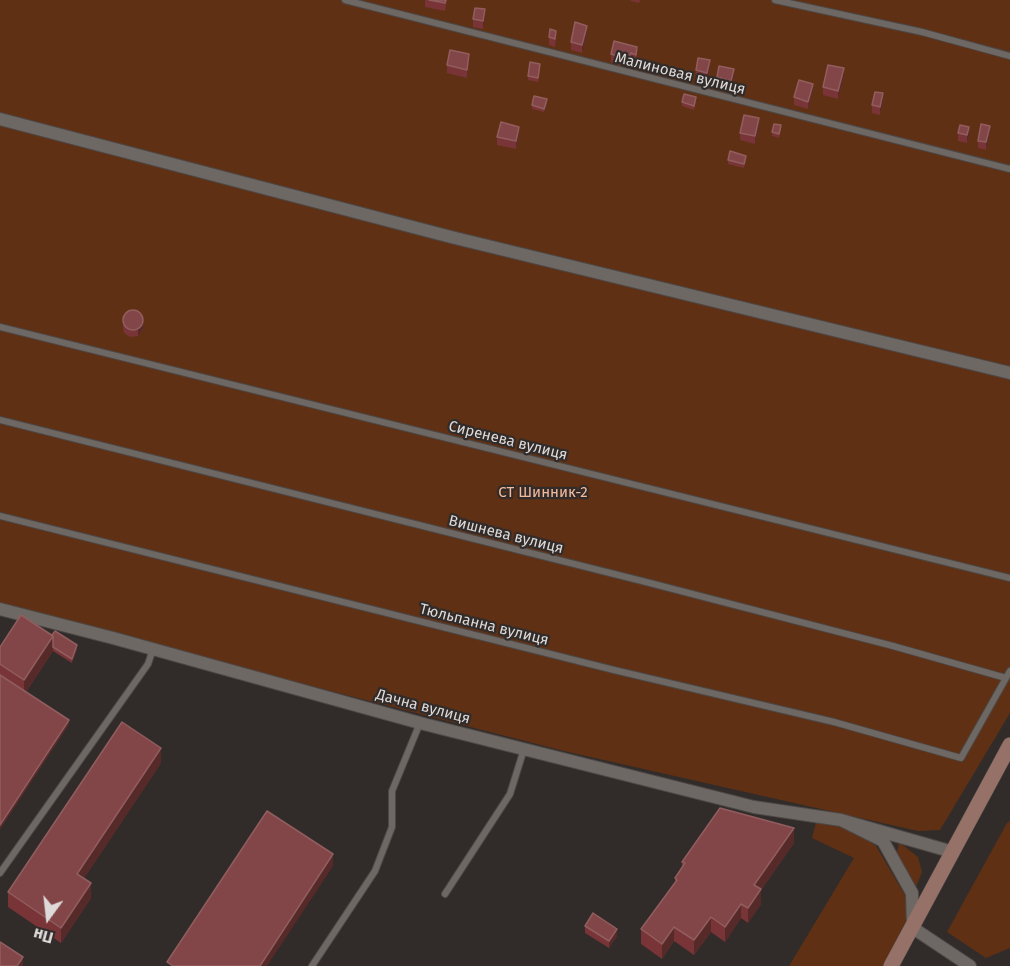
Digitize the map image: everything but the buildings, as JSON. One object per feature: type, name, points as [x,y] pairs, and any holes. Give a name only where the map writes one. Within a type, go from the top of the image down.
[{"type":"main road","points":[[891,966],[1010,745]]},
{"type":"street","points":[[0,119],[451,237],[1010,373]]},
{"type":"street","name":"Дачна вулиця","points":[[0,610],[153,649],[420,723],[754,807],[841,819]]},
{"type":"street","points":[[841,819],[953,852]]},
{"type":"street","points":[[841,819],[884,841],[912,893],[913,928],[970,966]]},
{"type":"lane","name":"Малиновая вулиця","points":[[345,0],[1010,169]]},
{"type":"lane","points":[[775,0],[921,32],[1010,56]]},
{"type":"lane","name":"Сиренева вулиця","points":[[0,327],[1010,578]]},
{"type":"lane","name":"Вишнева вулиця","points":[[0,420],[636,579],[1006,678]]},
{"type":"lane","name":"Тюльпанна вулиця","points":[[0,516],[603,667],[834,722],[961,758],[1006,678]]},
{"type":"lane","points":[[0,873],[148,664],[153,649]]},
{"type":"lane","points":[[1006,678],[1010,671]]},
{"type":"lane","points":[[312,966],[375,871],[392,827],[392,791],[420,723]]},
{"type":"lane","points":[[445,894],[510,794],[524,749]]},
{"type":"green space","name":"СТ Шинник-2","points":[[0,0],[1010,0],[1010,713],[940,830],[918,831],[564,751],[0,606]]},
{"type":"green space","points":[[817,819],[845,825],[876,846],[906,897],[906,927],[885,966],[789,966],[854,858],[812,838]]},
{"type":"green space","points":[[1010,821],[1010,948],[986,958],[947,932]]},
{"type":"green space","points":[[899,842],[918,857],[922,872],[915,889],[897,853]]}]
